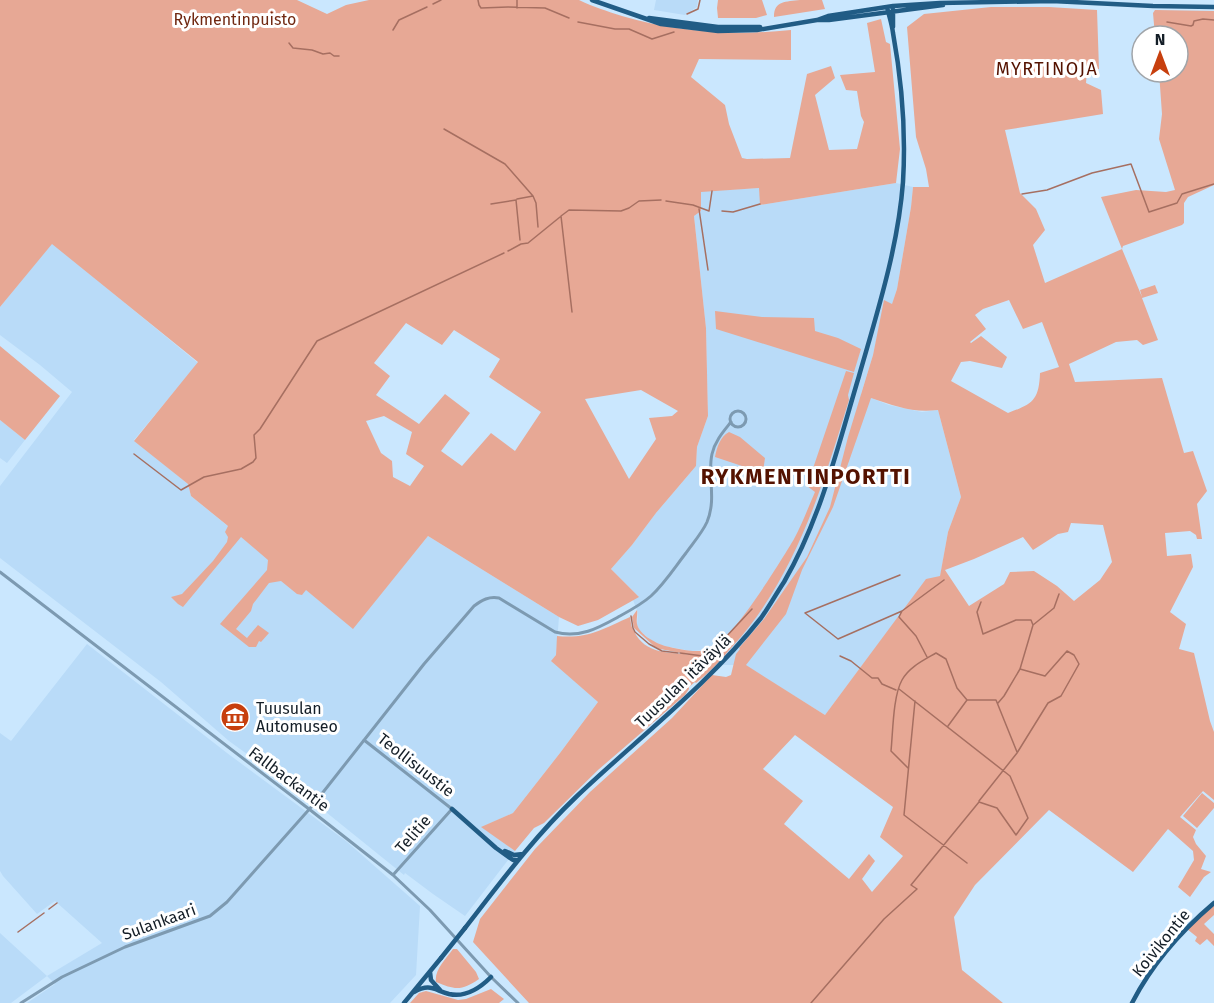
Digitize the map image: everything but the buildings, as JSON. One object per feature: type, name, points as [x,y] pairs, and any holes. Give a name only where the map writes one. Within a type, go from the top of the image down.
[{"type":"main road","points":[[592,0],[661,24],[718,31],[757,30],[891,9],[988,1],[1214,7]]},
{"type":"main road","name":"Tuusulan itäväylä","points":[[404,1003],[539,835],[574,799],[732,653],[764,613],[810,532],[826,489],[861,367],[892,253],[901,201],[904,134],[891,9]]},
{"type":"main road","points":[[452,809],[509,860],[510,872]]},
{"type":"main road","points":[[483,836],[510,854],[524,854]]},
{"type":"main road","points":[[483,836],[513,860],[519,860]]},
{"type":"main road","name":"Koivikontie","points":[[1132,1003],[1164,954],[1190,923],[1214,903]]},
{"type":"main road","points":[[431,970],[431,980],[440,990]]},
{"type":"main road","points":[[414,992],[427,987],[452,995],[466,994],[479,988],[491,977]]},
{"type":"street","points":[[739,411],[744,413],[746,420],[744,425],[726,429],[734,413],[739,411]]},
{"type":"street","points":[[731,422],[735,426]]},
{"type":"street","name":"Sulankaari","points":[[21,1003],[62,977],[125,946],[210,916],[227,902],[309,809],[424,663],[481,601],[495,597],[504,600],[555,632],[574,634],[596,629],[648,599],[666,580],[706,524],[711,510],[712,456],[715,445],[726,429]]},
{"type":"street","name":"Fallbackantie","points":[[0,572],[393,875],[430,910],[518,1003]]},
{"type":"street","name":"Teollisuustie","points":[[364,740],[452,809]]},
{"type":"street","name":"Telitie","points":[[393,875],[452,809]]},
{"type":"shaded area","points":[[656,0],[698,0],[697,7],[685,15],[654,10]]},
{"type":"shaded area","points":[[896,183],[913,187],[911,207],[897,289],[892,305],[885,301],[873,355],[861,394],[889,405],[922,412],[938,410],[961,497],[948,532],[940,577],[926,580],[825,715],[745,665],[716,665],[702,650],[691,651],[675,648],[660,645],[651,640],[640,631],[637,625],[638,613],[633,600],[638,596],[611,569],[696,466],[697,447],[708,416],[706,328],[694,216],[701,211],[701,191],[760,188],[760,205]]},
{"type":"shaded area","points":[[52,243],[198,363],[134,440],[188,484],[191,496],[353,628],[428,536],[559,617],[556,655],[552,661],[598,702],[513,813],[482,827],[515,851],[465,916],[405,873],[404,875],[311,800],[229,741],[161,682],[0,558],[0,486],[72,392],[0,335],[0,307]]},
{"type":"shaded area","points":[[0,420],[25,440],[7,463],[0,458]]},
{"type":"shaded area","points":[[87,644],[227,753],[346,841],[420,906],[416,975],[390,1003],[27,1003],[55,984],[47,976],[102,943],[55,901],[37,914],[0,871],[0,733],[11,741]]},
{"type":"shaded area","points":[[0,933],[47,976],[11,1003],[0,1003]]},
{"type":"green space","name":"Rykmentinpuisto","points":[[0,0],[297,0],[327,14],[346,5],[369,0],[579,0],[622,16],[684,29],[748,33],[791,30],[791,60],[699,59],[691,77],[725,105],[729,124],[742,158],[747,159],[790,158],[807,74],[831,66],[835,78],[815,95],[829,150],[857,149],[864,122],[857,91],[846,90],[840,75],[875,72],[867,23],[881,19],[886,42],[890,44],[900,149],[896,183],[760,205],[759,188],[701,192],[701,211],[694,216],[706,328],[708,416],[697,447],[696,466],[611,569],[639,597],[598,620],[578,626],[559,617],[428,536],[353,629],[306,590],[302,595],[297,594],[281,581],[269,583],[236,629],[247,638],[258,625],[269,633],[261,642],[259,641],[256,647],[249,647],[220,624],[267,570],[268,560],[241,537],[183,607],[178,604],[171,597],[182,594],[213,561],[227,542],[228,537],[225,532],[228,526],[191,496],[188,484],[134,441],[198,362],[52,244],[0,307]],"holes":[[[406,323],[442,345],[454,330],[500,359],[489,377],[541,412],[515,451],[491,433],[462,466],[441,451],[470,413],[445,394],[419,424],[376,395],[390,376],[374,363]],[[641,390],[678,411],[672,416],[649,418],[656,439],[629,479],[585,399]],[[384,416],[412,432],[406,454],[424,466],[410,486],[393,477],[392,461],[381,453],[366,421]]]},
{"type":"green space","points":[[718,0],[762,0],[767,15],[756,18],[718,18]]},
{"type":"green space","points":[[800,0],[822,0],[825,9],[774,17],[776,7],[779,5]]},
{"type":"green space","points":[[991,7],[1097,10],[1099,69],[1087,71],[1086,83],[1101,90],[1103,114],[1005,130],[1020,193],[1036,209],[1045,230],[1033,245],[1045,283],[1122,249],[1142,297],[1140,290],[1155,285],[1158,293],[1142,298],[1158,340],[1143,345],[1137,340],[1116,342],[1069,364],[1075,382],[1162,378],[1184,453],[1193,451],[1207,491],[1197,504],[1202,539],[1197,539],[1196,535],[1190,531],[1165,533],[1167,556],[1191,554],[1193,567],[1170,612],[1186,624],[1179,649],[1194,653],[1214,732],[1214,800],[1203,791],[1180,817],[1196,830],[1193,837],[1206,856],[1201,869],[1211,872],[1204,877],[1190,897],[1178,887],[1194,860],[1193,851],[1168,829],[1133,872],[1049,810],[975,885],[954,917],[962,970],[1003,1003],[529,1003],[473,942],[480,919],[535,849],[590,792],[672,718],[712,675],[726,677],[731,675],[739,648],[764,619],[807,557],[830,507],[873,355],[884,300],[892,304],[897,289],[913,187],[929,187],[916,137],[907,27],[924,14]],"holes":[[[1009,300],[1023,329],[1042,322],[1059,367],[1040,373],[1038,390],[1033,400],[1008,413],[951,381],[961,362],[970,361],[1002,368],[1007,357],[981,336],[970,342],[986,329],[975,315],[983,309]],[[871,398],[912,410],[938,410],[961,497],[948,532],[940,576],[926,579],[825,715],[746,665],[786,614],[802,570],[833,507]],[[1071,523],[1103,525],[1112,562],[1100,580],[1074,601],[1034,571],[1010,572],[1004,584],[969,606],[945,570],[1023,537],[1033,550],[1058,534],[1068,532]],[[795,735],[893,807],[880,837],[903,856],[872,892],[862,879],[875,861],[869,854],[849,879],[784,824],[803,801],[763,769]]]},
{"type":"green space","points":[[1155,10],[1214,11],[1214,185],[1188,197],[1184,203],[1184,223],[1123,246],[1122,249],[1101,197],[1136,190],[1166,192],[1175,190],[1159,139],[1162,114],[1160,84],[1190,84],[1190,24],[1154,24]]},
{"type":"green space","points":[[715,311],[762,317],[814,318],[815,331],[838,338],[861,349],[854,372],[716,329]]},
{"type":"green space","points":[[0,346],[60,396],[25,440],[0,420]]},
{"type":"green space","points":[[846,371],[854,373],[848,395],[849,400],[817,499],[790,562],[754,620],[715,666],[689,687],[685,695],[598,770],[544,823],[534,828],[515,851],[481,827],[513,813],[598,702],[551,661],[556,655],[557,636],[587,634],[630,617],[633,629],[639,639],[651,648],[692,655],[654,646],[634,628],[632,617],[637,610],[638,628],[648,638],[665,646],[682,650],[710,649],[731,632],[768,581],[802,522],[815,492],[807,486]]},
{"type":"green space","points":[[729,432],[740,437],[765,458],[761,485],[742,466],[715,457],[719,443]]},
{"type":"green space","points":[[1202,793],[1214,803],[1214,808],[1197,828],[1183,816]]},
{"type":"green space","points":[[1214,905],[1214,915],[1204,924],[1214,934],[1214,946],[1207,939],[1200,945],[1195,941],[1197,937],[1187,929]]},
{"type":"green space","points":[[453,949],[457,949],[479,979],[468,986],[448,987],[436,982],[439,969]]},
{"type":"green space","points":[[491,989],[504,999],[499,1003],[410,1003],[419,993],[426,991],[458,1000]]},
{"type":"waterway","points":[[433,4],[441,0]]},
{"type":"waterway","points":[[478,0],[481,8],[545,8],[569,18]]},
{"type":"waterway","points":[[517,0],[517,8]]},
{"type":"waterway","points":[[687,14],[698,9],[700,0]]},
{"type":"waterway","points":[[393,30],[399,20],[427,7]]},
{"type":"waterway","points":[[1167,22],[1191,26],[1194,21],[1214,20]]},
{"type":"waterway","points":[[578,22],[615,29],[629,29],[652,39],[674,32]]},
{"type":"waterway","points":[[289,43],[293,48],[339,56]]},
{"type":"waterway","points":[[444,129],[505,164],[533,196],[536,203],[538,227]]},
{"type":"waterway","points":[[1022,194],[1047,190],[1092,173],[1131,164],[1149,212],[1177,203],[1182,194],[1214,184]]},
{"type":"waterway","points":[[666,201],[693,205],[709,211],[712,191]]},
{"type":"waterway","points":[[517,199],[533,196]]},
{"type":"waterway","points":[[491,204],[516,200],[520,240]]},
{"type":"waterway","points":[[572,312],[561,216],[569,210],[621,211],[639,201],[661,200]]},
{"type":"waterway","points":[[722,211],[733,212],[760,204]]},
{"type":"waterway","points":[[699,209],[708,270]]},
{"type":"waterway","points":[[508,251],[528,243],[560,217]]},
{"type":"waterway","points":[[134,454],[181,490],[204,477],[241,469],[256,458],[254,435],[317,341],[504,253]]},
{"type":"waterway","points":[[900,575],[805,613],[838,639],[902,611],[944,580]]},
{"type":"waterway","points":[[998,703],[1020,669],[1033,625],[1054,608],[1059,594]]},
{"type":"waterway","points":[[981,602],[977,612],[983,634],[1016,620],[1031,620],[1033,625]]},
{"type":"waterway","points":[[680,653],[709,655],[752,609]]},
{"type":"waterway","points":[[902,611],[899,617],[916,636],[927,657]]},
{"type":"waterway","points":[[631,616],[635,632],[649,644],[662,651],[678,653]]},
{"type":"waterway","points":[[979,801],[1017,753],[1048,703],[1061,696],[1079,664],[1074,655],[1067,651],[1045,676],[1020,669]]},
{"type":"waterway","points":[[908,768],[891,751],[897,695],[905,675],[917,664],[936,653],[946,659],[957,688],[967,700]]},
{"type":"waterway","points":[[840,656],[851,661],[872,678],[878,678],[882,684],[896,690]]},
{"type":"waterway","points":[[811,1003],[884,919],[917,889],[911,885],[979,802],[997,808],[1016,835],[1028,818],[1010,776],[899,689]]},
{"type":"waterway","points":[[948,726],[967,700],[996,700],[1017,752]]},
{"type":"waterway","points":[[915,701],[904,815],[967,863]]},
{"type":"waterway","points":[[49,909],[57,903]]},
{"type":"waterway","points":[[18,932],[44,913]]},
{"type":"place","name":"Tuusulan Automuseo","points":[[235,717]]},
{"type":"district","name":"MYRTINOJA","points":[[1047,69]]},
{"type":"district","name":"RYKMENTINPORTTI","points":[[806,476]]}]
